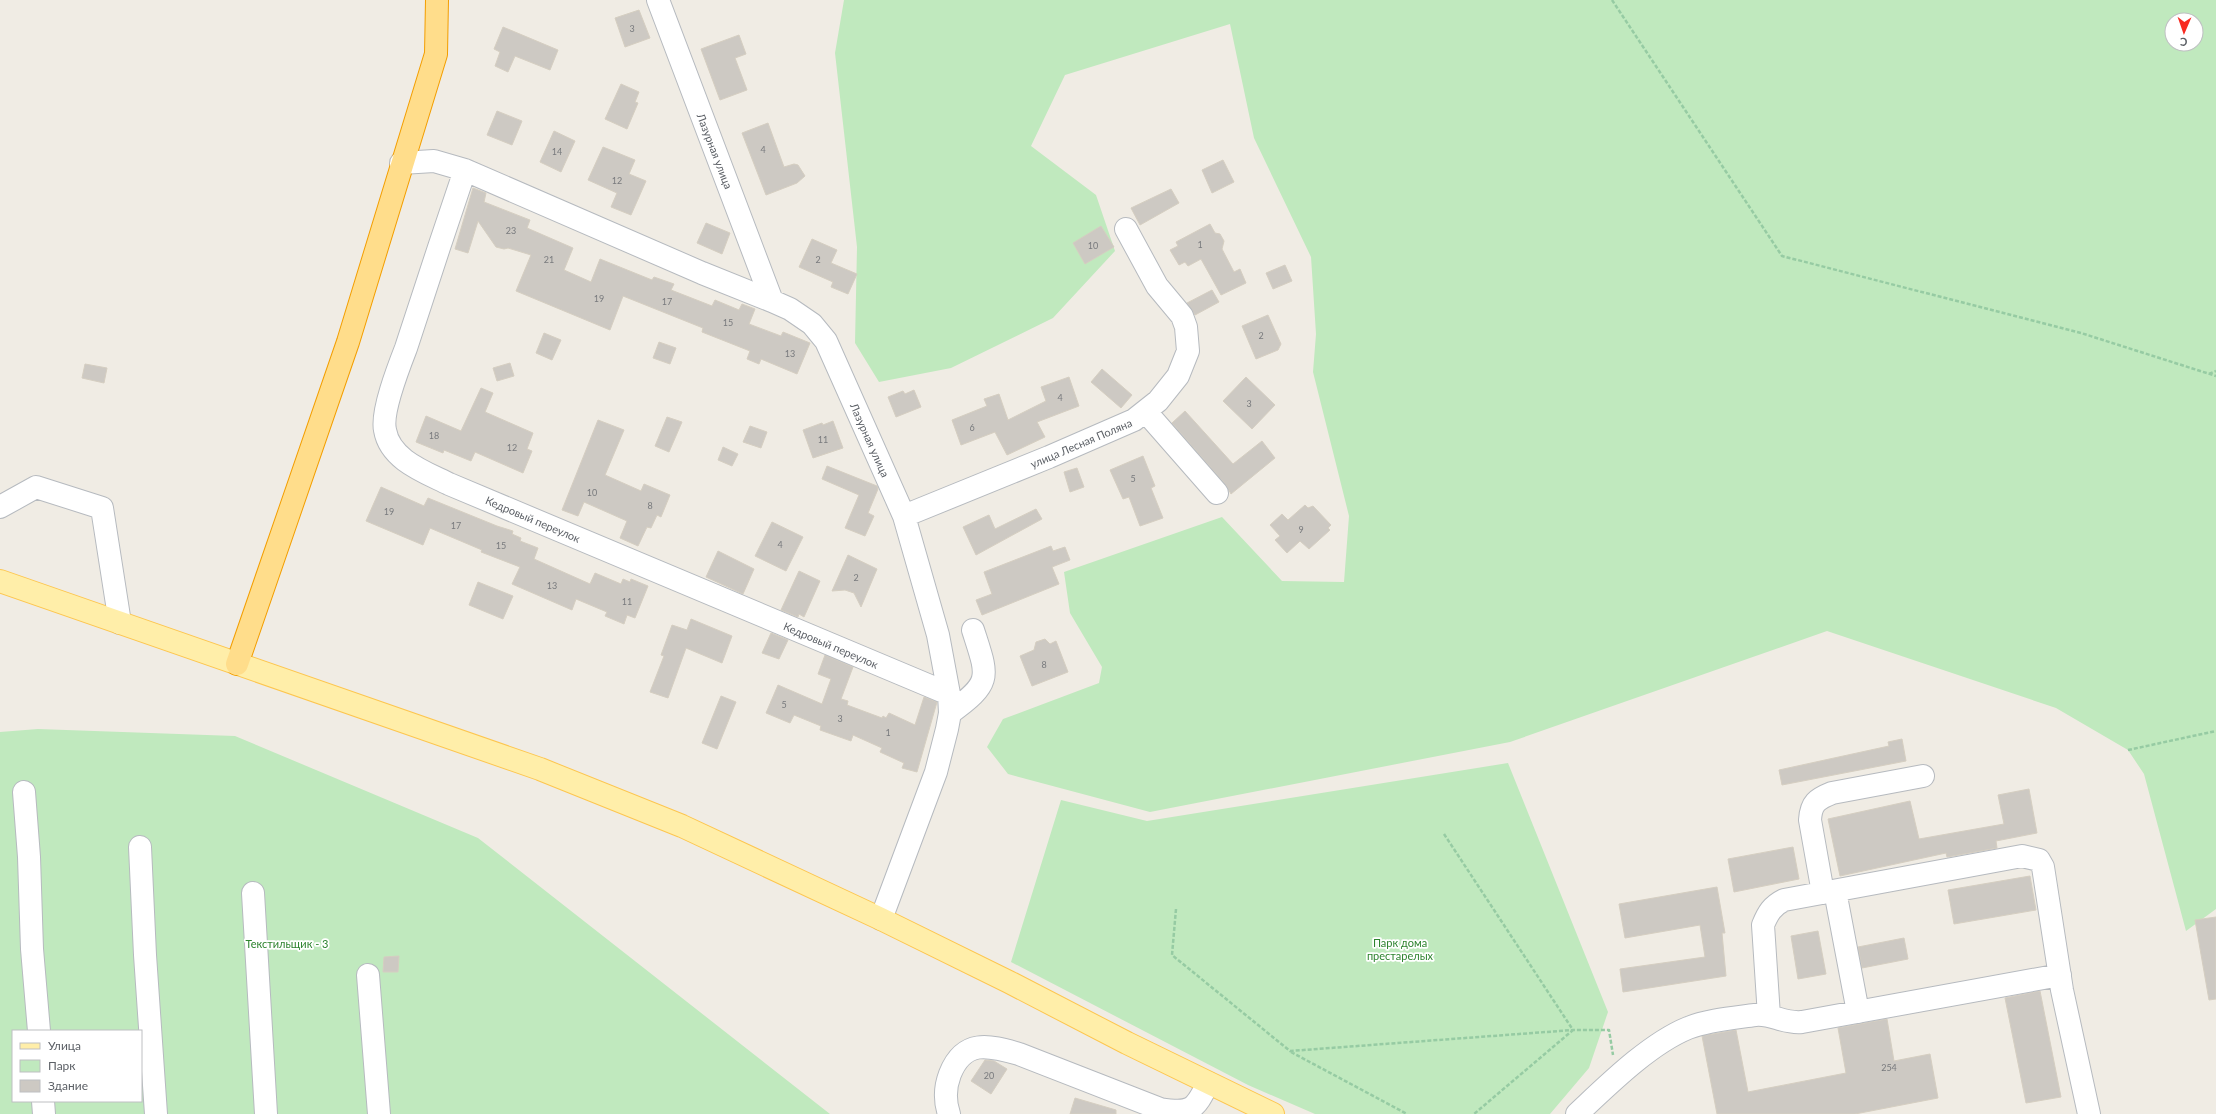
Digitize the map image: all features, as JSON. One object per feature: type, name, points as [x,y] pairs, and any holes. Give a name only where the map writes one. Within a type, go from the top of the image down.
[{"type":"highway","points":[[237,664],[348,342],[401,163],[436,54],[437,0]]},
{"type":"main road","points":[[0,581],[540,768],[682,826],[881,919],[1273,1114]]},
{"type":"street","name":"Лазурная улица","points":[[658,0],[772,301]]},
{"type":"street","name":"Лазурная улица","points":[[401,163],[434,161],[465,170],[702,273],[772,301],[790,309],[812,324],[826,340],[831,350],[904,516],[938,636],[949,704]]},
{"type":"street","name":"Кедровый переулок","points":[[465,170],[400,366],[385,417],[384,429],[389,442],[396,453],[410,464],[449,484],[949,704]]},
{"type":"street","name":"улица Лесная Поляна","points":[[904,516],[1120,427],[1146,412],[1158,401],[1178,376],[1188,352],[1186,328],[1182,316],[1157,286],[1126,230]]},
{"type":"street","points":[[1146,412],[1217,493]]},
{"type":"street","points":[[0,507],[36,487],[102,508],[120,623]]},
{"type":"street","points":[[881,919],[936,772],[949,704],[975,693],[984,674],[985,667],[973,630]]},
{"type":"street","points":[[1858,1012],[1810,820],[1810,809],[1814,802],[1819,798],[1832,792],[1923,776]]},
{"type":"street","points":[[24,792],[29,857],[32,949],[39,1030]]},
{"type":"street","points":[[140,847],[145,962],[156,1114]]},
{"type":"street","points":[[1769,1016],[1763,925],[1768,913],[1777,903],[1784,900],[2022,856],[2039,860],[2043,867],[2060,975],[2089,1114]]},
{"type":"street","points":[[253,893],[266,1114]]},
{"type":"street","points":[[368,975],[379,1114]]},
{"type":"street","points":[[1578,1114],[1616,1077],[1668,1039],[1690,1028],[1741,1017],[1762,1015],[1769,1016],[1782,1022],[1794,1023],[2060,975]]},
{"type":"street","points":[[949,1114],[946,1106],[946,1091],[949,1077],[955,1063],[963,1053],[972,1048],[1000,1048],[1019,1054],[1160,1109],[1177,1114],[1186,1113],[1198,1105],[1208,1083]]},
{"type":"street","points":[[43,1102],[44,1114]]},
{"type":"path","points":[[1612,0],[1782,256],[2081,333],[2216,376]]},
{"type":"path","points":[[2208,374],[2216,371]]},
{"type":"path","points":[[2128,750],[2216,732]]},
{"type":"path","points":[[1444,834],[1573,1030]]},
{"type":"path","points":[[1176,909],[1172,955],[1290,1052],[1407,1114]]},
{"type":"path","points":[[1474,1114],[1573,1030]]},
{"type":"path","points":[[1290,1052],[1573,1030],[1609,1030],[1616,1077]]},
{"type":"green space","points":[[844,0],[2216,0],[2216,909],[2186,931],[2144,774],[2128,750],[2056,708],[1827,631],[1510,742],[1150,812],[1008,774],[987,747],[1003,719],[1099,683],[1102,667],[1070,613],[1064,572],[1222,517],[1282,581],[1344,582],[1349,516],[1313,372],[1316,334],[1311,257],[1254,138],[1230,24],[1065,75],[1031,146],[1096,195],[1115,251],[1053,318],[951,368],[879,382],[855,343],[857,247],[835,53]]},
{"type":"green space","name":"Текстильщик - 3","points":[[38,729],[235,736],[478,838],[830,1114],[0,1114],[0,732]]},
{"type":"green space","name":"Парк дома престарелых","points":[[1508,763],[1608,1012],[1589,1068],[1550,1114],[1315,1114],[1248,1085],[1011,962],[1061,800],[1147,821]]},
{"type":"building","points":[[639,10],[650,38],[625,47],[615,18]]},
{"type":"building","points":[[503,27],[558,50],[550,70],[515,56],[508,72],[495,66],[500,52],[494,49]]},
{"type":"building","points":[[739,35],[746,54],[735,58],[747,90],[720,100],[701,49]]},
{"type":"building","points":[[621,84],[639,92],[635,102],[638,103],[627,129],[605,119]]},
{"type":"building","points":[[497,111],[522,121],[512,145],[487,135]]},
{"type":"building","points":[[768,123],[784,167],[794,164],[798,165],[805,176],[797,183],[766,195],[742,133]]},
{"type":"building","points":[[554,131],[575,141],[561,172],[540,162]]},
{"type":"building","points":[[603,147],[635,160],[629,174],[646,181],[631,215],[611,207],[617,193],[588,180]]},
{"type":"building","points":[[1223,160],[1234,182],[1212,193],[1202,170]]},
{"type":"building","points":[[473,188],[486,193],[484,202],[530,220],[527,228],[573,248],[564,270],[591,282],[600,259],[652,280],[654,277],[674,284],[671,290],[712,306],[715,300],[739,310],[742,304],[755,309],[749,324],[781,336],[783,332],[810,343],[797,374],[761,359],[759,364],[747,359],[750,351],[702,332],[703,328],[623,296],[610,330],[516,291],[531,255],[508,248],[504,249],[496,247],[478,221],[468,253],[455,249]]},
{"type":"building","points":[[1171,189],[1179,203],[1140,225],[1131,208]]},
{"type":"building","points":[[706,223],[730,233],[722,254],[697,243]]},
{"type":"building","points":[[1210,224],[1215,233],[1220,234],[1224,241],[1222,249],[1234,272],[1240,269],[1246,283],[1221,295],[1201,259],[1188,266],[1185,262],[1179,265],[1170,250],[1178,246],[1176,242]]},
{"type":"building","points":[[1101,226],[1114,247],[1085,264],[1073,243]]},
{"type":"building","points":[[812,239],[837,250],[831,263],[857,274],[848,294],[831,287],[833,282],[799,267]]},
{"type":"building","points":[[1285,265],[1292,281],[1273,289],[1266,273]]},
{"type":"building","points":[[1212,290],[1219,302],[1195,315],[1187,303]]},
{"type":"building","points":[[1268,315],[1281,344],[1278,350],[1256,359],[1242,326]]},
{"type":"building","points":[[544,333],[561,340],[552,360],[536,353]]},
{"type":"building","points":[[659,342],[676,348],[670,364],[653,358]]},
{"type":"building","points":[[510,363],[514,376],[497,381],[493,368]]},
{"type":"building","points":[[85,364],[107,368],[104,383],[82,378]]},
{"type":"building","points":[[1102,369],[1132,395],[1121,408],[1091,382]]},
{"type":"building","points":[[1069,377],[1079,406],[1037,422],[1045,437],[1007,455],[995,432],[961,445],[952,420],[987,406],[984,399],[999,394],[1008,420],[1046,401],[1041,387]]},
{"type":"building","points":[[1246,377],[1275,405],[1252,429],[1223,401]]},
{"type":"building","points":[[481,388],[493,393],[485,412],[533,433],[527,449],[532,451],[523,473],[475,452],[471,461],[444,450],[443,453],[416,442],[426,416],[461,431]]},
{"type":"building","points":[[914,390],[921,407],[896,417],[888,397],[903,391],[905,394]]},
{"type":"building","points":[[1185,411],[1233,464],[1262,441],[1275,458],[1231,494],[1226,485],[1172,423]]},
{"type":"building","points":[[667,417],[682,422],[669,452],[655,446]]},
{"type":"building","points":[[598,420],[624,430],[605,475],[641,491],[644,484],[670,495],[661,517],[657,515],[651,528],[647,527],[638,546],[620,538],[627,521],[584,502],[578,516],[562,510]]},
{"type":"building","points":[[833,421],[843,448],[813,458],[803,430],[822,423],[823,425]]},
{"type":"building","points":[[750,426],[767,432],[761,448],[743,442]]},
{"type":"building","points":[[723,447],[738,454],[732,466],[718,460]]},
{"type":"building","points":[[1143,456],[1155,486],[1151,488],[1163,518],[1140,526],[1129,497],[1123,499],[1110,470]]},
{"type":"building","points":[[827,466],[877,486],[878,489],[868,513],[874,516],[865,536],[845,528],[859,495],[822,479]]},
{"type":"building","points":[[1077,468],[1084,487],[1070,492],[1064,472]]},
{"type":"building","points":[[381,487],[424,506],[428,498],[513,531],[512,534],[521,538],[520,541],[538,548],[534,559],[590,584],[595,573],[621,584],[623,579],[630,582],[631,579],[648,586],[635,618],[627,615],[624,624],[605,616],[607,612],[576,599],[572,610],[512,584],[520,567],[481,552],[482,550],[430,528],[423,545],[366,521]]},
{"type":"building","points":[[1305,505],[1308,508],[1313,506],[1331,525],[1328,528],[1330,530],[1309,549],[1300,541],[1287,553],[1275,540],[1280,536],[1270,525],[1282,514],[1288,520]]},
{"type":"building","points":[[1036,509],[1042,519],[976,555],[963,527],[989,515],[995,529]]},
{"type":"building","points":[[772,522],[803,537],[786,571],[755,556]]},
{"type":"building","points":[[1051,546],[1053,551],[1065,547],[1070,560],[1052,567],[1059,584],[982,615],[976,600],[992,594],[984,572]]},
{"type":"building","points":[[718,551],[754,569],[743,594],[706,577]]},
{"type":"building","points":[[848,555],[877,569],[861,607],[854,593],[845,590],[832,591]]},
{"type":"building","points":[[799,571],[820,581],[804,617],[799,614],[798,617],[781,610]]},
{"type":"building","points":[[478,582],[513,596],[503,619],[469,605]]},
{"type":"building","points":[[691,619],[732,636],[722,663],[686,648],[668,698],[650,692],[664,656],[661,655],[672,625],[687,630]]},
{"type":"building","points":[[771,633],[788,640],[779,659],[762,653]]},
{"type":"building","points":[[1045,639],[1050,644],[1056,641],[1068,672],[1032,686],[1020,656],[1034,650],[1036,642]]},
{"type":"building","points":[[825,655],[853,667],[841,699],[848,701],[847,705],[882,718],[883,716],[886,718],[889,713],[915,725],[924,697],[937,702],[917,772],[902,768],[904,763],[880,752],[882,748],[853,735],[851,741],[820,730],[821,726],[794,715],[790,723],[766,713],[778,685],[822,704],[831,679],[818,674]]},
{"type":"building","points":[[721,696],[736,702],[717,749],[702,743]]},
{"type":"building","points":[[1902,739],[1906,761],[1782,785],[1779,770],[1889,746],[1888,742]]},
{"type":"building","points":[[2029,789],[2037,833],[1996,841],[1997,848],[1947,857],[1946,853],[1840,876],[1828,819],[1910,801],[1919,839],[2004,824],[1998,795]]},
{"type":"building","points":[[1793,847],[1799,879],[1734,892],[1728,859]]},
{"type":"building","points":[[2030,876],[2036,910],[1954,924],[1948,890]]},
{"type":"building","points":[[1717,887],[1725,933],[1722,933],[1726,976],[1623,992],[1620,969],[1705,957],[1700,925],[1625,938],[1619,904]]},
{"type":"building","points":[[2216,917],[2216,999],[2209,1000],[2195,920]]},
{"type":"building","points":[[1818,931],[1826,974],[1798,979],[1791,936]]},
{"type":"building","points":[[1904,938],[1908,959],[1862,968],[1858,947]]},
{"type":"building","points":[[399,956],[398,972],[383,972],[384,957]]},
{"type":"building","points":[[2040,991],[2061,1097],[2026,1103],[2005,998]]},
{"type":"building","points":[[1887,1019],[1894,1061],[1930,1054],[1938,1098],[1855,1114],[1717,1114],[1702,1036],[1736,1030],[1748,1092],[1846,1073],[1838,1028]]},
{"type":"building","points":[[985,1060],[994,1061],[1007,1069],[991,1094],[971,1081]]},
{"type":"building","points":[[1075,1098],[1116,1110],[1116,1114],[1070,1114]]}]
